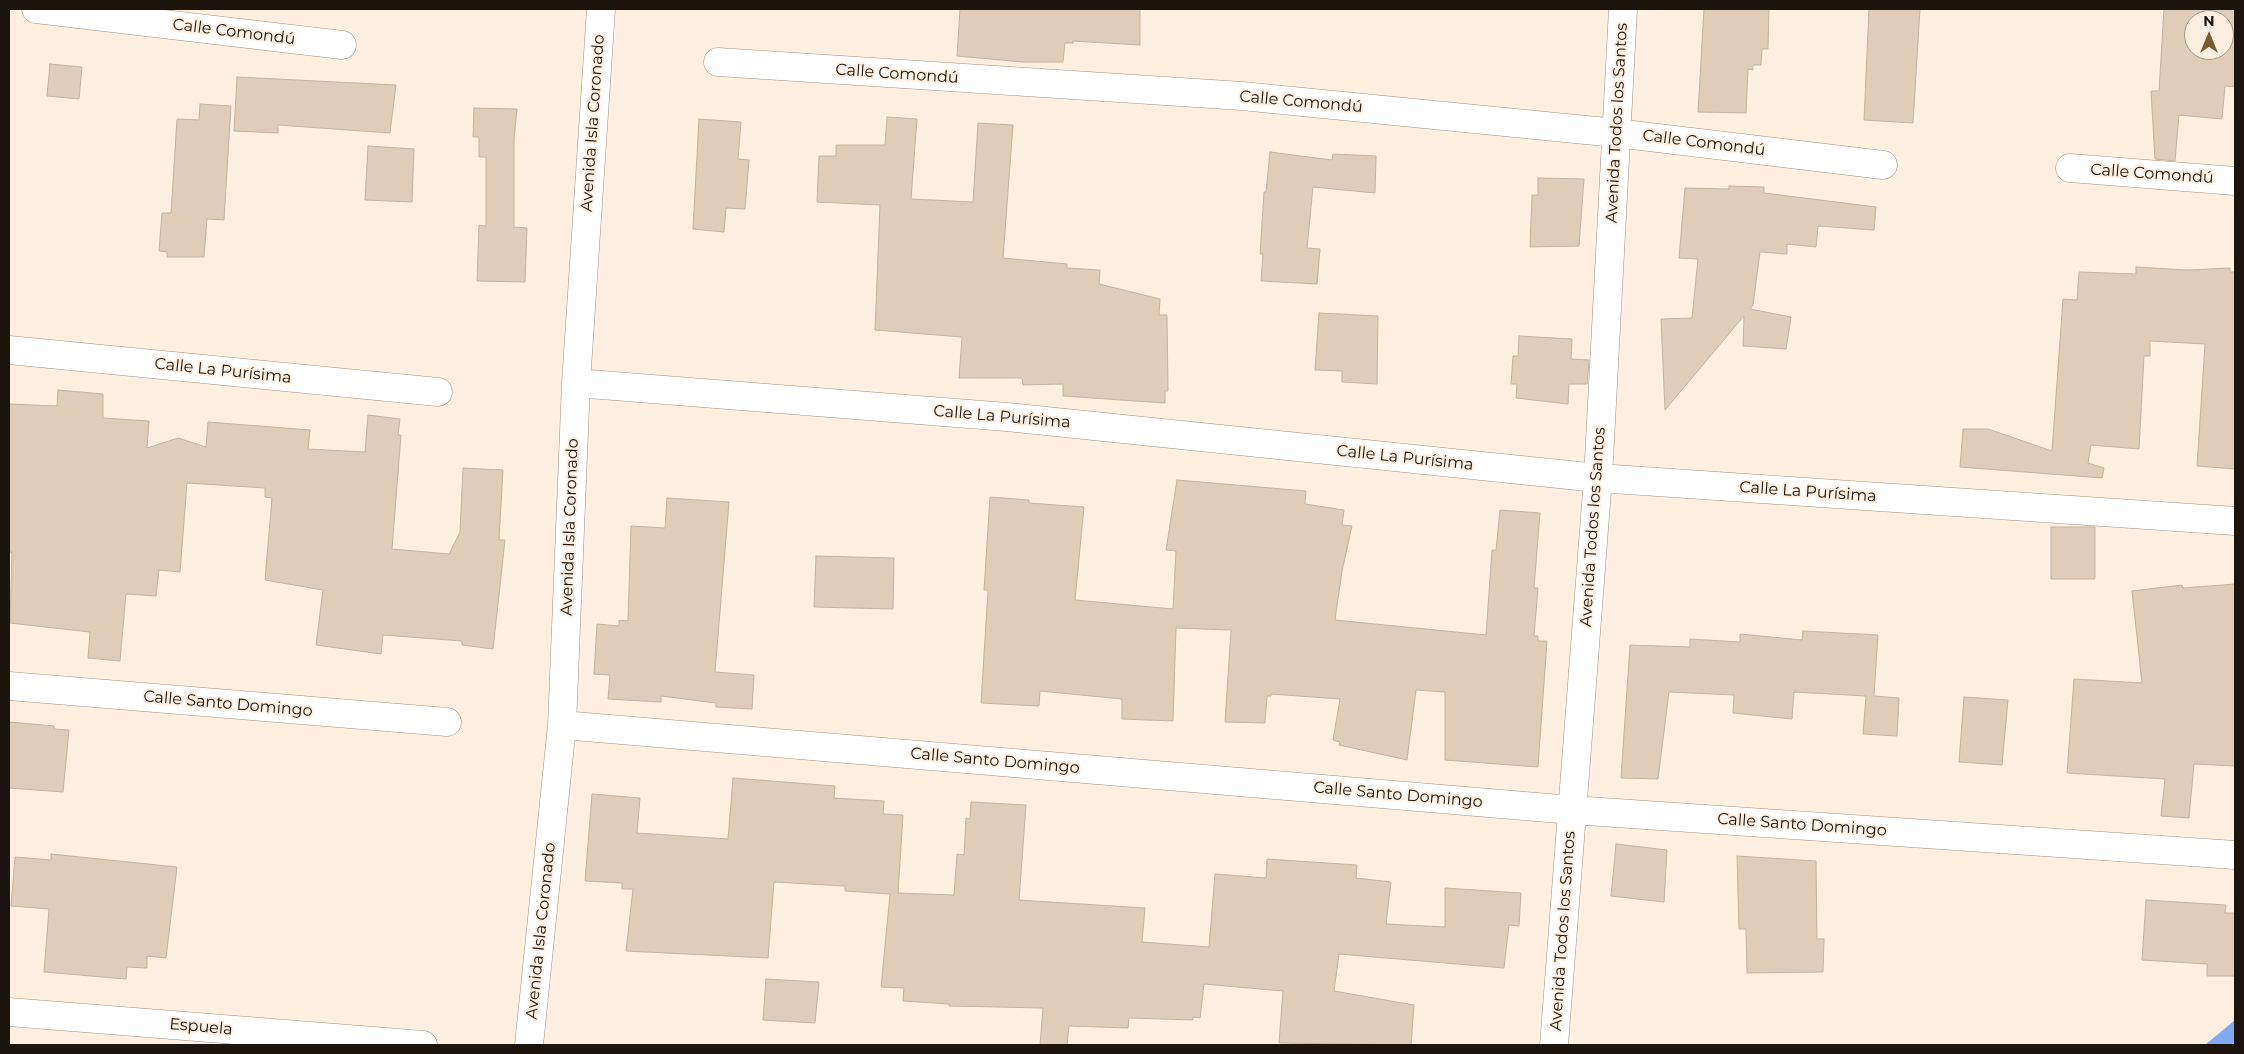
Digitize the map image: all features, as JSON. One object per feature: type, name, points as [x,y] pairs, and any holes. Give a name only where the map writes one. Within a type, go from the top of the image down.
[{"type":"street","name":"Calle Comondú","points":[[36,9],[342,45]]},
{"type":"street","name":"Avenida Isla Coronado","points":[[529,1045],[562,725],[576,383],[602,9]]},
{"type":"street","name":"Avenida Todos los Santos","points":[[1554,1045],[1598,478],[1622,9]]},
{"type":"street","name":"Calle Comondú","points":[[718,62],[1242,96],[1616,133],[1883,165]]},
{"type":"street","name":"Calle Comondú","points":[[2070,168],[2235,180]]},
{"type":"street","name":"Calle La Purísima","points":[[9,350],[438,392]]},
{"type":"street","name":"Calle La Purísima","points":[[576,383],[1007,416],[1598,478],[2235,521]]},
{"type":"street","name":"Calle Santo Domingo","points":[[9,686],[447,722]]},
{"type":"street","name":"Calle Santo Domingo","points":[[562,725],[1572,810],[2235,855]]},
{"type":"street","name":"Espuela","points":[[9,1012],[423,1045]]},
{"type":"water","points":[[2235,1020],[2235,1045],[2205,1045]]},
{"type":"building","points":[[960,9],[1140,9],[1140,45],[1073,41],[1073,43],[1065,43],[1063,62],[1023,62],[957,56]]},
{"type":"building","points":[[1704,9],[1769,9],[1768,49],[1762,49],[1761,65],[1753,65],[1753,70],[1748,69],[1746,113],[1698,112]]},
{"type":"building","points":[[1869,9],[1920,9],[1913,123],[1864,120]]},
{"type":"building","points":[[2164,9],[2235,9],[2235,87],[2225,86],[2222,119],[2179,115],[2175,161],[2155,159],[2151,91],[2159,91]]},
{"type":"building","points":[[50,64],[82,67],[79,99],[47,96]]},
{"type":"building","points":[[237,77],[396,85],[390,133],[278,125],[278,133],[234,131]]},
{"type":"building","points":[[200,104],[231,106],[224,220],[207,219],[204,257],[167,257],[167,252],[159,251],[162,213],[171,213],[177,119],[199,120]]},
{"type":"building","points":[[474,108],[517,109],[514,139],[514,227],[527,228],[525,282],[477,281],[479,225],[486,226],[486,157],[479,157],[479,137],[473,137]]},
{"type":"building","points":[[887,117],[917,119],[911,199],[973,202],[978,123],[1013,125],[1003,258],[1067,264],[1067,268],[1100,270],[1099,284],[1160,299],[1159,315],[1167,315],[1168,391],[1165,391],[1165,403],[1063,396],[1063,384],[1023,385],[1022,378],[959,378],[962,337],[875,330],[880,205],[817,202],[819,156],[836,156],[836,145],[885,145]]},
{"type":"building","points":[[699,119],[741,122],[738,159],[749,160],[745,209],[726,208],[724,232],[693,229]]},
{"type":"building","points":[[368,146],[414,149],[412,202],[365,200]]},
{"type":"building","points":[[1270,152],[1332,160],[1333,154],[1376,156],[1375,193],[1313,187],[1307,248],[1320,249],[1317,284],[1261,281],[1263,254],[1260,254],[1264,192],[1266,192]]},
{"type":"building","points":[[1538,178],[1584,179],[1579,246],[1530,247],[1532,195],[1538,195]]},
{"type":"building","points":[[1729,186],[1764,187],[1764,193],[1876,207],[1874,230],[1818,226],[1816,247],[1787,244],[1787,254],[1760,252],[1753,305],[1750,309],[1791,317],[1786,349],[1743,346],[1744,316],[1665,410],[1661,319],[1692,318],[1698,259],[1679,258],[1685,188],[1729,189]]},
{"type":"building","points":[[2136,267],[2188,270],[2230,268],[2230,272],[2235,272],[2235,469],[2197,466],[2205,344],[2150,341],[2150,356],[2144,356],[2139,449],[2091,445],[2088,463],[2104,468],[2102,478],[1960,467],[1963,429],[1988,429],[2052,451],[2063,299],[2077,300],[2079,272],[2136,274]]},
{"type":"building","points":[[1319,313],[1378,316],[1377,384],[1342,382],[1342,371],[1315,370]]},
{"type":"building","points":[[1519,336],[1572,339],[1571,359],[1589,360],[1587,384],[1569,384],[1568,404],[1516,398],[1517,384],[1511,384],[1513,356],[1518,356]]},
{"type":"building","points":[[58,390],[103,394],[103,418],[149,421],[147,448],[178,438],[206,447],[208,422],[310,430],[308,449],[365,452],[368,415],[400,419],[398,435],[401,435],[392,549],[449,554],[460,532],[463,468],[503,470],[499,540],[505,540],[493,649],[462,645],[462,641],[383,635],[381,654],[316,645],[323,590],[265,580],[272,498],[265,497],[265,488],[187,483],[180,572],[159,570],[156,596],[126,594],[120,661],[88,658],[90,632],[10,623],[12,552],[9,552],[9,404],[57,406]]},
{"type":"building","points":[[1177,480],[1306,491],[1305,504],[1344,510],[1342,525],[1352,526],[1342,571],[1335,620],[1486,635],[1492,550],[1496,550],[1500,510],[1540,513],[1534,588],[1538,588],[1534,636],[1538,636],[1538,641],[1547,641],[1538,767],[1445,760],[1445,692],[1416,690],[1407,760],[1339,745],[1340,742],[1333,740],[1340,699],[1271,694],[1271,696],[1267,696],[1265,723],[1225,722],[1231,630],[1176,628],[1173,721],[1122,719],[1122,699],[1040,691],[1039,706],[981,703],[988,590],[984,590],[990,497],[1029,500],[1029,503],[1084,507],[1075,600],[1173,609],[1176,551],[1166,550]]},
{"type":"building","points":[[667,498],[729,502],[715,672],[754,675],[752,709],[716,707],[716,703],[661,696],[661,702],[608,699],[610,675],[594,674],[597,624],[619,626],[619,620],[628,621],[631,526],[665,528]]},
{"type":"building","points":[[2051,527],[2095,527],[2095,579],[2051,579]]},
{"type":"building","points":[[816,556],[894,558],[893,609],[814,607]]},
{"type":"building","points":[[2235,584],[2235,766],[2194,764],[2189,818],[2161,816],[2165,779],[2067,773],[2074,679],[2142,683],[2132,591],[2182,585],[2183,588]]},
{"type":"building","points":[[1803,631],[1878,635],[1874,696],[1899,698],[1897,736],[1863,734],[1866,696],[1794,692],[1792,719],[1733,713],[1734,695],[1669,692],[1658,779],[1621,778],[1630,645],[1690,647],[1690,639],[1740,642],[1740,634],[1802,640]]},
{"type":"building","points":[[1964,697],[2008,700],[2002,765],[1959,762]]},
{"type":"building","points":[[9,722],[54,726],[54,729],[69,730],[63,792],[9,788]]},
{"type":"building","points":[[733,778],[835,786],[834,798],[884,801],[883,814],[903,815],[898,893],[954,895],[957,854],[964,855],[966,818],[970,819],[971,802],[1026,805],[1019,900],[1145,908],[1142,942],[1209,947],[1215,874],[1266,878],[1267,859],[1357,865],[1356,878],[1391,882],[1386,924],[1445,927],[1445,888],[1521,893],[1519,926],[1509,925],[1504,968],[1339,954],[1334,991],[1414,1005],[1411,1045],[1279,1043],[1283,991],[1204,984],[1200,1018],[1193,1017],[1193,1020],[1129,1018],[1128,1028],[1069,1026],[1067,1045],[1040,1045],[1043,1008],[949,1006],[949,1004],[903,1001],[904,988],[881,987],[890,894],[845,891],[845,886],[774,882],[768,958],[626,951],[633,889],[622,889],[622,883],[585,881],[592,794],[640,798],[637,833],[728,839]]},
{"type":"building","points":[[1616,844],[1667,850],[1664,902],[1611,896]]},
{"type":"building","points":[[51,854],[177,867],[166,958],[147,956],[147,968],[127,967],[126,979],[44,972],[49,909],[11,906],[15,857],[51,860]]},
{"type":"building","points":[[1737,856],[1816,861],[1817,939],[1824,939],[1823,972],[1747,973],[1746,929],[1739,929]]},
{"type":"building","points":[[2146,900],[2226,905],[2225,913],[2235,913],[2235,976],[2207,976],[2207,964],[2142,960]]},
{"type":"building","points":[[766,979],[819,982],[815,1023],[763,1020]]}]
